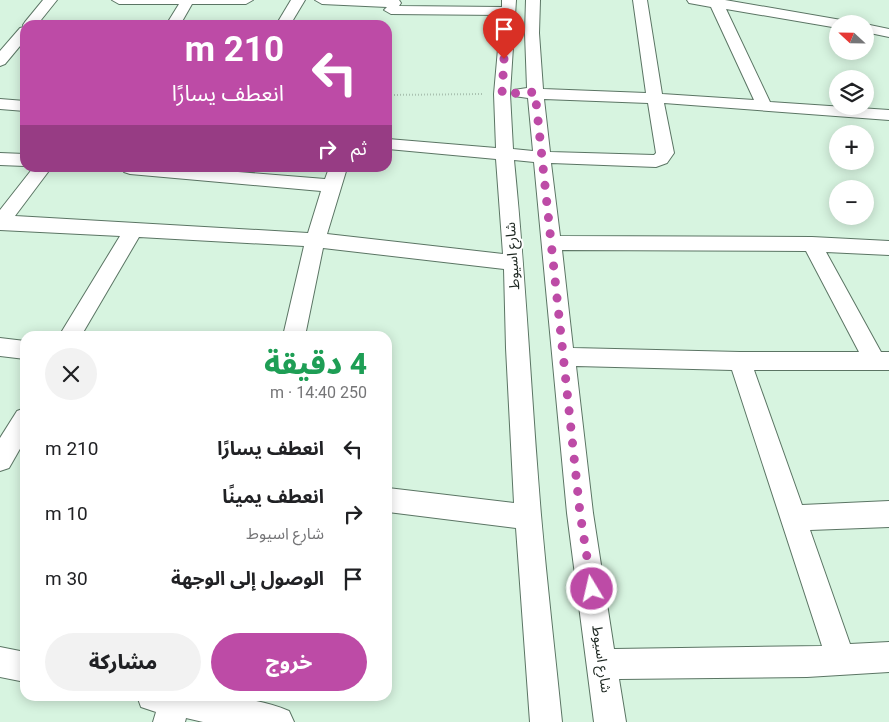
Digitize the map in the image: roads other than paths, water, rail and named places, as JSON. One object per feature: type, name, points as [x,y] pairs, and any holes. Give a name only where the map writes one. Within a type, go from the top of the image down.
[{"type":"street","points":[[34,20],[50,0]]},
{"type":"street","points":[[119,0],[246,0]]},
{"type":"street","points":[[176,20],[188,0]]},
{"type":"street","points":[[286,20],[298,0]]},
{"type":"street","points":[[322,0],[393,4],[508,5]]},
{"type":"street","name":"شارع اسيوط","points":[[533,0],[532,33],[535,92],[551,243],[580,513],[610,722]]},
{"type":"street","points":[[392,144],[542,157],[656,162],[661,160],[665,153],[664,139],[655,98],[640,0]]},
{"type":"street","points":[[694,0],[717,2],[829,22]]},
{"type":"street","points":[[717,2],[764,105]]},
{"type":"street","points":[[388,20],[393,4]]},
{"type":"street","name":"شارع اسيوط","points":[[508,5],[502,94],[504,154],[514,263],[517,348],[528,517],[546,722]]},
{"type":"street","points":[[874,30],[889,33]]},
{"type":"street","points":[[0,36],[20,35]]},
{"type":"street","points":[[0,61],[20,38]]},
{"type":"street","points":[[502,94],[535,92],[655,98],[889,115]]},
{"type":"street","points":[[0,104],[20,106]]},
{"type":"street","points":[[0,159],[20,160]]},
{"type":"street","points":[[0,222],[39,172]]},
{"type":"street","points":[[235,172],[336,177],[315,240],[295,331]]},
{"type":"street","points":[[0,222],[315,240],[514,263]]},
{"type":"street","points":[[73,331],[134,230]]},
{"type":"street","points":[[551,243],[812,244],[889,248]]},
{"type":"street","points":[[812,244],[882,361]]},
{"type":"street","points":[[0,347],[20,349]]},
{"type":"street","points":[[564,357],[740,361],[882,361]]},
{"type":"street","points":[[740,361],[841,660]]},
{"type":"street","points":[[0,460],[16,430]]},
{"type":"street","points":[[392,500],[528,517]]},
{"type":"street","points":[[793,518],[889,514]]},
{"type":"street","points":[[603,664],[807,662],[889,657]]},
{"type":"street","points":[[0,662],[20,667]]},
{"type":"street","points":[[165,707],[214,702],[278,722]]}]
